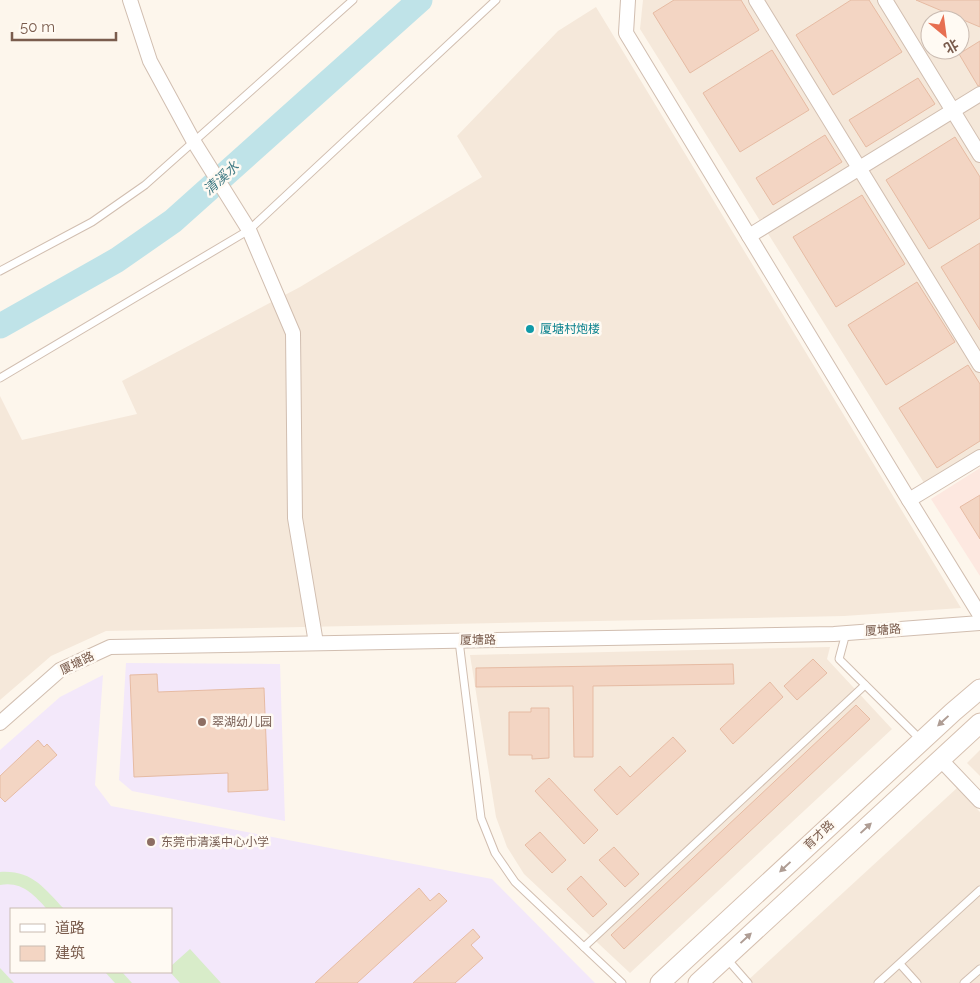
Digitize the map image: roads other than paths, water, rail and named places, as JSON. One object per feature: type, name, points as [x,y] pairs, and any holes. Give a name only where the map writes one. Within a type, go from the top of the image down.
[{"type":"main road","name":"育才路","points":[[660,983],[980,689]]},
{"type":"main road","points":[[698,983],[980,723]]},
{"type":"street","points":[[130,0],[150,61],[194,142],[249,230],[293,333],[295,518],[316,643]]},
{"type":"street","points":[[628,0],[626,34],[980,615]]},
{"type":"street","points":[[756,0],[980,365]]},
{"type":"street","points":[[885,0],[980,155]]},
{"type":"street","points":[[749,236],[980,94]]},
{"type":"street","points":[[909,500],[980,457]]},
{"type":"street","name":"厦塘路","points":[[0,723],[60,670],[110,647],[846,633],[980,623]]},
{"type":"street","points":[[940,759],[980,801]]},
{"type":"lane","points":[[0,272],[92,222],[145,186],[353,0]]},
{"type":"lane","points":[[0,378],[249,230],[496,0]]},
{"type":"lane","points":[[846,633],[839,660],[922,741]]},
{"type":"lane","points":[[459,641],[481,818],[495,853],[515,882],[622,983]]},
{"type":"lane","points":[[584,947],[864,685]]},
{"type":"lane","points":[[878,983],[980,890]]},
{"type":"lane","points":[[725,958],[748,983]]},
{"type":"lane","points":[[900,964],[917,983]]},
{"type":"lane","points":[[964,983],[980,969]]},
{"type":"waterway","name":"清溪水","points":[[0,326],[117,260],[173,221],[420,0]]},
{"type":"place","name":"厦塘村炮楼","points":[[530,329]]},
{"type":"place","name":"翠湖幼儿园","points":[[202,722]]},
{"type":"place","name":"东莞市清溪中心小学","points":[[151,842]]}]
